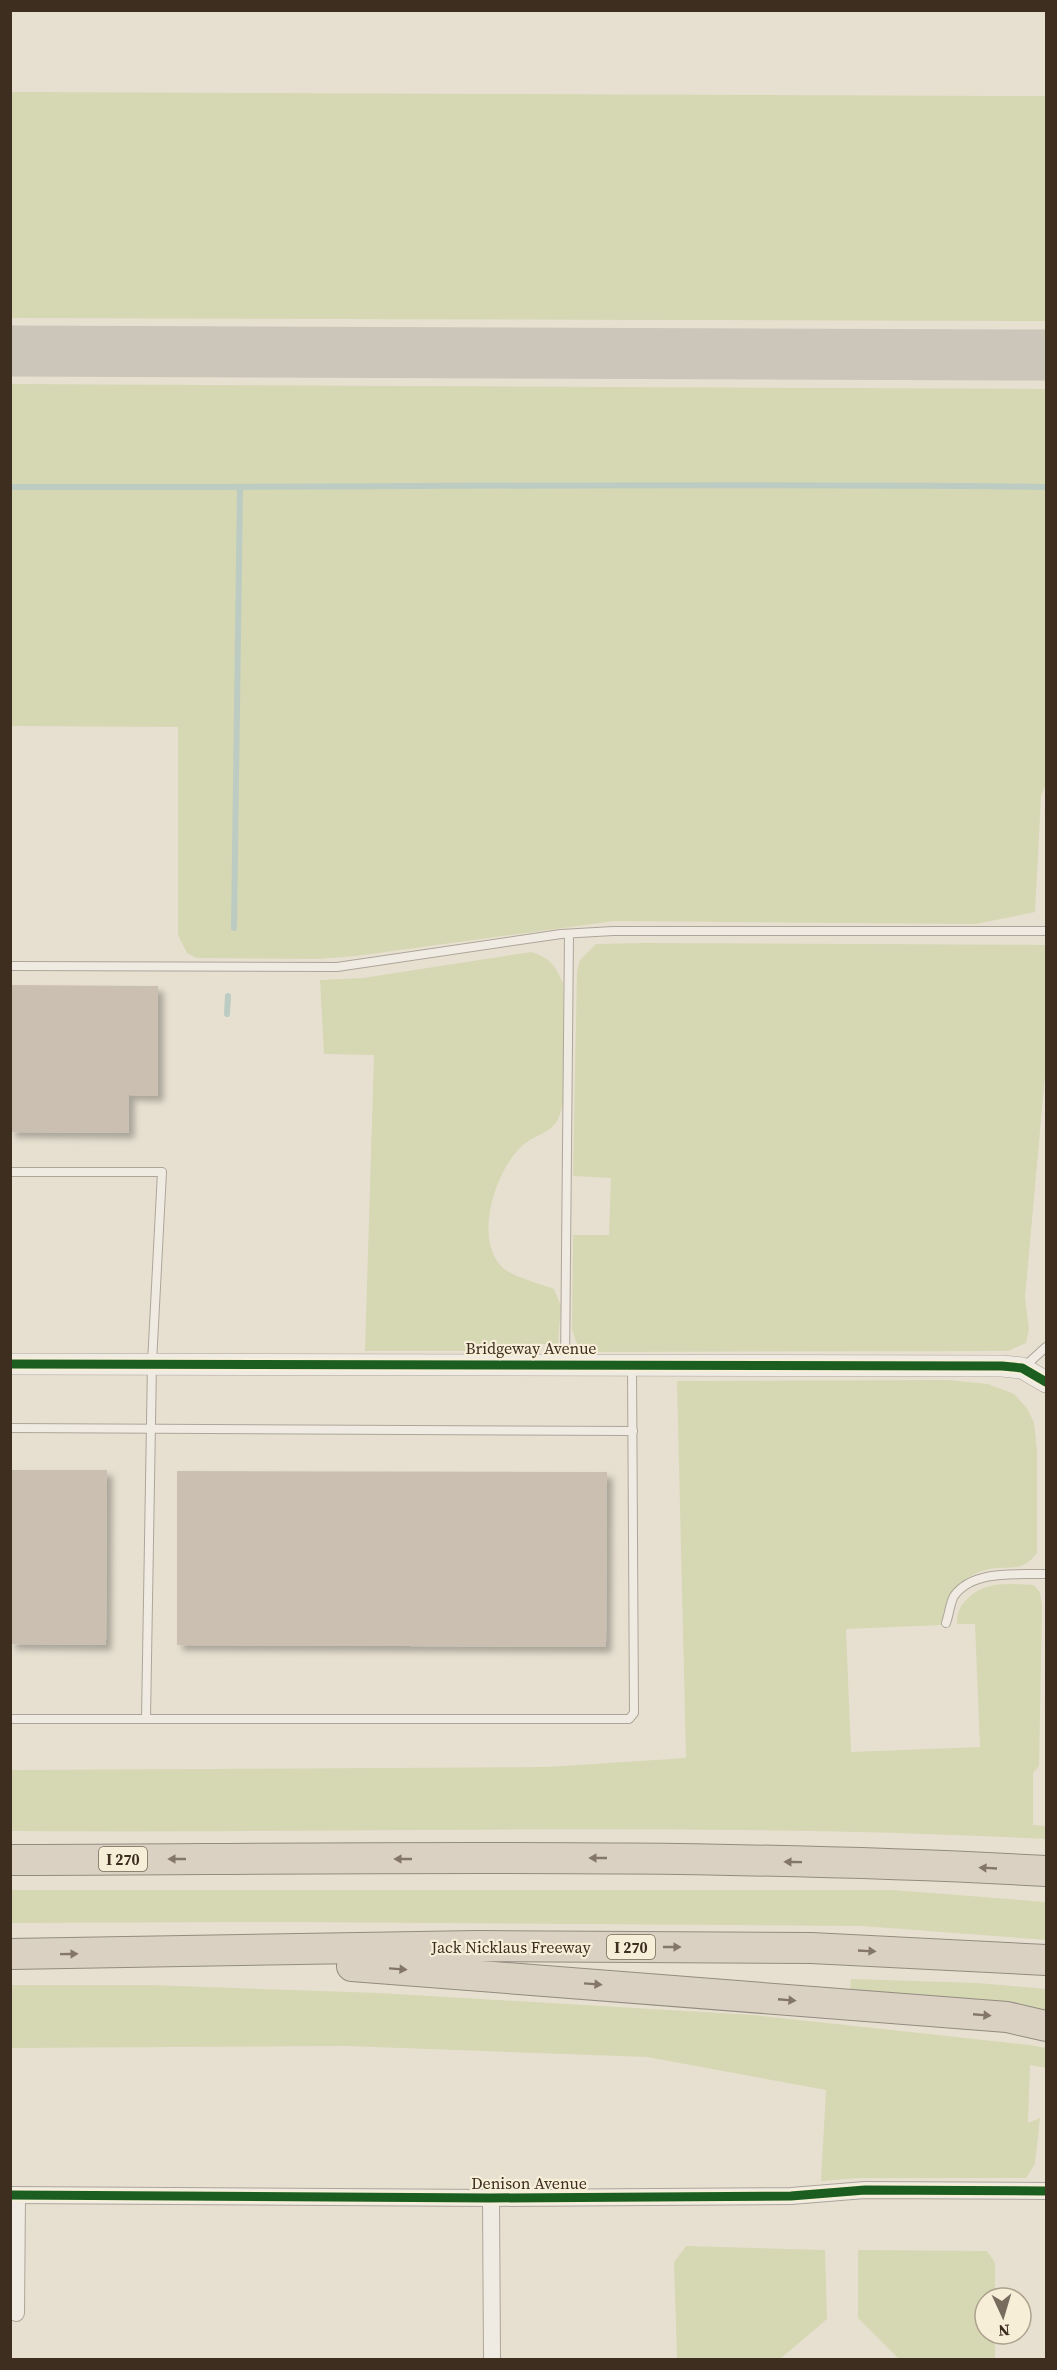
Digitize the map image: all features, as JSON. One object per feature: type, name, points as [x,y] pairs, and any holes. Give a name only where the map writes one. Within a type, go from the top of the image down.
[{"type":"highway","name":"I 270","points":[[10,1860],[614,1858],[936,1865],[1047,1871]]},
{"type":"highway","name":"Jack Nicklaus Freeway","points":[[10,1954],[477,1946],[811,1948],[1047,1960]]},
{"type":"highway","points":[[215,1952],[351,1966],[1007,2018],[1047,2026]]},
{"type":"street","name":"Bridgeway Avenue","points":[[10,1364],[947,1365],[1022,1368],[1047,1382]]},
{"type":"street","name":"Denison Avenue","points":[[14,2195],[491,2198],[791,2196],[865,2190],[1047,2191]]},
{"type":"street","points":[[14,2195],[16,2313]]},
{"type":"street","points":[[491,2198],[492,2360]]},
{"type":"lane","points":[[10,966],[337,967],[569,934],[613,931],[1047,931]]},
{"type":"lane","points":[[565,1364],[569,934]]},
{"type":"lane","points":[[10,1172],[162,1172],[152,1363],[146,1719]]},
{"type":"lane","points":[[1022,1368],[1047,1347]]},
{"type":"lane","points":[[10,1719],[629,1719],[634,1713],[632,1364]]},
{"type":"lane","points":[[10,1428],[633,1431]]},
{"type":"lane","points":[[946,1623],[954,1596],[972,1581],[995,1576],[1047,1574]]},
{"type":"green space","points":[[11,92],[1046,96],[1046,321],[11,318]]},
{"type":"green space","points":[[11,384],[1046,389],[1046,784],[1041,796],[1035,912],[976,924],[614,921],[356,956],[318,959],[196,958],[187,953],[178,935],[178,727],[11,726]]},
{"type":"green space","points":[[596,944],[1046,945],[1046,1064],[1025,1298],[1029,1329],[1026,1343],[1008,1351],[580,1352],[572,1330],[573,1235],[609,1235],[611,1178],[573,1176],[577,971],[580,960]]},
{"type":"green space","points":[[531,952],[551,963],[563,983],[563,1102],[553,1127],[521,1147],[503,1172],[491,1206],[490,1241],[494,1256],[503,1268],[520,1277],[554,1289],[561,1306],[558,1344],[530,1344],[526,1351],[365,1351],[374,1055],[324,1054],[320,980],[363,978]]},
{"type":"green space","points":[[948,1380],[988,1384],[1014,1394],[1027,1408],[1034,1423],[1037,1450],[1037,1553],[1025,1564],[1014,1568],[994,1568],[968,1577],[950,1598],[943,1615],[942,1625],[846,1629],[851,1752],[980,1747],[975,1624],[957,1624],[959,1610],[974,1593],[990,1586],[1034,1585],[1040,1592],[1042,1606],[1039,1766],[1033,1773],[1033,1825],[1046,1826],[1046,1839],[658,1829],[11,1831],[11,1770],[547,1767],[686,1758],[677,1381]]},
{"type":"green space","points":[[10,1890],[893,1890],[1046,1902],[1046,1940],[862,1926],[284,1922],[11,1923]]},
{"type":"green space","points":[[851,1979],[978,1983],[1046,1989],[1046,2018],[850,1992]]},
{"type":"green space","points":[[11,1985],[150,1985],[379,1993],[753,2015],[1030,2045],[1046,2048],[1046,2068],[1030,2065],[1028,2123],[1040,2118],[1035,2164],[1026,2178],[859,2178],[821,2181],[826,2090],[647,2057],[347,2046],[11,2048]]},
{"type":"green space","points":[[686,2246],[825,2250],[827,2319],[780,2359],[677,2359],[674,2262]]},
{"type":"green space","points":[[858,2250],[987,2251],[995,2263],[995,2286],[973,2286],[973,2346],[995,2346],[995,2359],[899,2359],[858,2318]]},
{"type":"building","points":[[10,985],[158,986],[158,1096],[129,1095],[129,1133],[10,1132]]},
{"type":"building","points":[[10,1470],[107,1470],[106,1645],[10,1644]]},
{"type":"building","points":[[177,1471],[607,1472],[606,1647],[177,1645]]},
{"type":"waterway","points":[[10,487],[787,485],[1046,487]]},
{"type":"waterway","points":[[234,928],[240,487]]},
{"type":"waterway","points":[[227,1014],[228,996]]},
{"type":"taxiway","points":[[10,351],[1046,355]]},
{"type":"cycle path","points":[[10,1364],[1002,1366],[1022,1368],[1046,1382]]},
{"type":"cycle path","points":[[10,2195],[491,2198],[791,2196],[865,2190],[1046,2191]]}]
